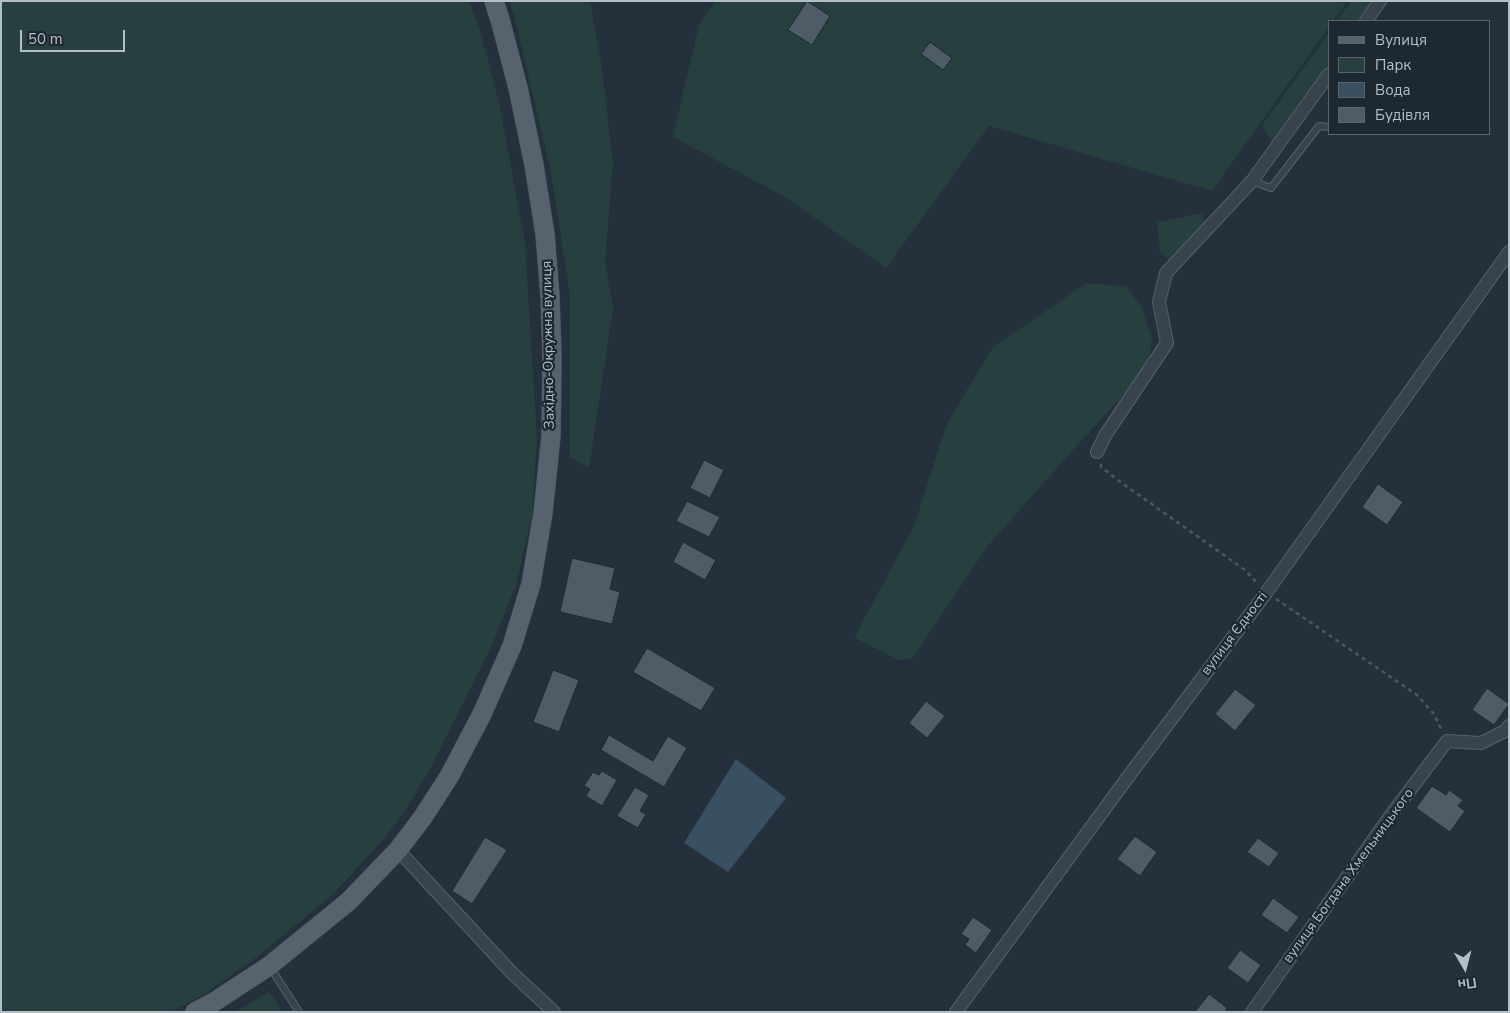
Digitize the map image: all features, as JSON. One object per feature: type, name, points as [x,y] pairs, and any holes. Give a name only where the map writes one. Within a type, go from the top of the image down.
[{"type":"main road","name":"Західно-Окружна вулиця","points":[[195,1012],[214,1002],[268,966],[349,901],[398,850],[423,817],[450,775],[482,714],[512,646],[530,584],[543,513],[551,436],[552,358],[545,234],[534,165],[518,88],[494,1]]},
{"type":"street","points":[[1367,20],[1380,1]]},
{"type":"street","points":[[1097,452],[1106,434],[1167,343],[1159,302],[1166,273],[1252,181],[1328,75]]},
{"type":"street","name":"вулиця Єдності","points":[[956,1012],[1266,593],[1509,252]]},
{"type":"street","points":[[1447,741],[1481,742],[1505,731],[1509,726]]},
{"type":"street","name":"вулиця Богдана Хмельницького","points":[[1252,1012],[1388,819],[1447,741]]},
{"type":"street","points":[[398,850],[512,973],[554,1012]]},
{"type":"lane","points":[[1252,181],[1272,188],[1319,126],[1328,127]]},
{"type":"lane","points":[[268,966],[299,1012]]},
{"type":"path","points":[[1097,452],[1102,467],[1245,570],[1266,593],[1417,695],[1434,714],[1447,741]]},
{"type":"green space","points":[[1,1],[469,1],[481,34],[499,102],[525,243],[537,438],[532,516],[516,585],[492,645],[429,771],[407,808],[384,839],[332,895],[257,957],[206,993],[171,1012],[1,1012]]},
{"type":"green space","points":[[509,1],[590,1],[601,62],[613,162],[605,261],[613,308],[589,468],[570,457],[570,295],[551,172],[515,19]]},
{"type":"green space","points":[[715,1],[1347,1],[1334,20],[1328,20],[1328,28],[1212,191],[989,126],[886,268],[787,198],[673,137],[699,25]]},
{"type":"green space","points":[[1351,1],[1374,1],[1361,20],[1338,20]]},
{"type":"green space","points":[[1328,34],[1328,65],[1272,142],[1262,125]]},
{"type":"green space","points":[[1203,213],[1207,235],[1196,252],[1170,261],[1160,252],[1157,222]]},
{"type":"green space","points":[[1087,283],[1126,286],[1141,306],[1152,339],[1148,364],[1125,394],[987,547],[912,659],[899,660],[855,638],[914,526],[947,423],[993,347]]},
{"type":"green space","points":[[269,992],[281,1009],[280,1012],[234,1012]]},
{"type":"water","points":[[736,759],[786,798],[728,872],[684,843]]},
{"type":"building","points":[[807,1],[830,16],[812,45],[788,30]]},
{"type":"building","points":[[930,42],[952,58],[943,70],[921,54]]},
{"type":"building","points":[[704,460],[724,470],[710,498],[690,488]]},
{"type":"building","points":[[1378,484],[1403,502],[1387,525],[1362,507]]},
{"type":"building","points":[[687,501],[720,517],[709,537],[676,521]]},
{"type":"building","points":[[683,542],[716,560],[705,580],[673,562]]},
{"type":"building","points":[[572,558],[615,568],[610,589],[620,592],[612,624],[560,612]]},
{"type":"building","points":[[647,648],[715,688],[701,711],[633,672]]},
{"type":"building","points":[[553,670],[579,680],[559,732],[533,722]]},
{"type":"building","points":[[1487,688],[1509,704],[1494,725],[1472,710]]},
{"type":"building","points":[[1235,689],[1256,705],[1235,731],[1215,714]]},
{"type":"building","points":[[926,701],[945,716],[927,738],[909,723]]},
{"type":"building","points":[[609,735],[653,761],[668,736],[687,748],[664,787],[601,750]]},
{"type":"building","points":[[602,771],[617,780],[602,806],[586,796],[590,789],[584,786],[593,772],[599,775]]},
{"type":"building","points":[[1432,786],[1446,795],[1449,790],[1463,800],[1458,806],[1465,811],[1450,832],[1416,808]]},
{"type":"building","points":[[635,787],[649,795],[640,811],[646,814],[638,828],[617,816]]},
{"type":"building","points":[[1135,836],[1157,852],[1140,876],[1117,859]]},
{"type":"building","points":[[485,837],[507,850],[472,904],[452,891]]},
{"type":"building","points":[[1258,838],[1279,853],[1269,867],[1247,852]]},
{"type":"building","points":[[1273,898],[1299,917],[1287,933],[1261,915]]},
{"type":"building","points":[[973,917],[992,930],[976,953],[965,945],[969,939],[961,934]]},
{"type":"building","points":[[1240,950],[1261,965],[1248,983],[1227,968]]},
{"type":"building","points":[[1209,994],[1227,1008],[1225,1012],[1195,1012]]}]
